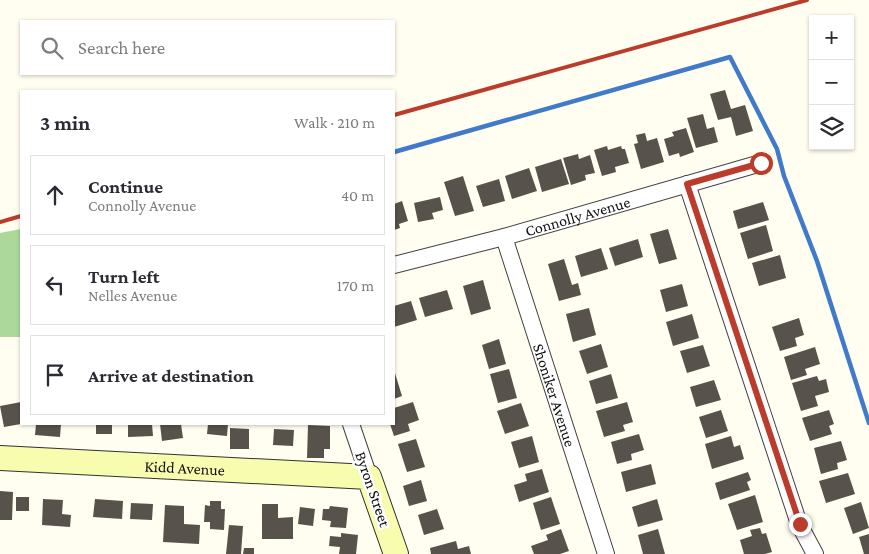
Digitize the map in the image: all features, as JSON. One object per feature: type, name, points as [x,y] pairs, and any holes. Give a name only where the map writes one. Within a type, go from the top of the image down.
[{"type":"street","name":"Connolly Avenue","points":[[395,266],[504,237],[761,163]]},
{"type":"street","points":[[687,184],[800,524],[815,554]]},
{"type":"street","name":"Shoniker Avenue","points":[[504,237],[606,554]]},
{"type":"street","name":"Byron Street","points":[[351,425],[396,554]]},
{"type":"street","name":"Kidd Avenue","points":[[0,458],[369,477]]},
{"type":"green space","points":[[20,229],[20,337],[0,337],[0,233]]},
{"type":"building","points":[[725,90],[731,109],[745,105],[753,131],[736,136],[731,117],[718,120],[710,94]]},
{"type":"building","points":[[703,114],[707,129],[714,127],[718,142],[696,148],[687,118]]},
{"type":"building","points":[[686,128],[694,152],[680,157],[679,153],[669,156],[664,139],[674,136],[672,132]]},
{"type":"building","points":[[645,133],[647,141],[657,138],[664,162],[641,169],[634,144],[638,143],[636,135]]},
{"type":"building","points":[[607,146],[608,150],[621,146],[622,149],[625,149],[629,163],[615,167],[616,172],[602,176],[594,150]]},
{"type":"building","points":[[578,154],[579,159],[590,155],[595,173],[585,175],[586,180],[571,185],[563,158]]},
{"type":"building","points":[[561,159],[569,184],[542,192],[535,167]]},
{"type":"building","points":[[529,168],[537,191],[512,199],[505,176]]},
{"type":"building","points":[[463,176],[474,211],[455,216],[444,182]]},
{"type":"building","points":[[499,179],[505,201],[483,207],[476,186]]},
{"type":"building","points":[[440,197],[443,210],[432,213],[434,219],[418,222],[414,203]]},
{"type":"building","points":[[402,201],[408,221],[399,224],[400,228],[395,230],[395,204]]},
{"type":"building","points":[[763,202],[769,220],[738,229],[733,211]]},
{"type":"building","points":[[766,225],[773,251],[748,259],[740,233]]},
{"type":"building","points":[[668,229],[677,259],[659,264],[650,234]]},
{"type":"building","points":[[638,239],[643,257],[615,266],[609,248]]},
{"type":"building","points":[[601,248],[608,269],[581,277],[575,256]]},
{"type":"building","points":[[780,255],[786,278],[759,286],[752,263]]},
{"type":"building","points":[[564,259],[572,285],[578,283],[581,295],[559,301],[548,264]]},
{"type":"building","points":[[483,280],[491,309],[471,315],[463,286]]},
{"type":"building","points":[[682,284],[688,306],[666,312],[660,290]]},
{"type":"building","points":[[447,290],[453,309],[425,317],[419,298]]},
{"type":"building","points":[[411,301],[417,320],[395,327],[395,306]]},
{"type":"building","points":[[589,308],[596,335],[573,342],[566,314]]},
{"type":"building","points":[[692,314],[699,338],[673,346],[666,322]]},
{"type":"building","points":[[799,318],[804,335],[795,338],[797,346],[780,351],[772,327]]},
{"type":"building","points":[[499,339],[506,364],[489,369],[482,345]]},
{"type":"building","points":[[601,344],[608,367],[587,374],[579,351]]},
{"type":"building","points":[[703,345],[710,366],[687,373],[680,351]]},
{"type":"building","points":[[815,347],[820,364],[805,369],[807,375],[791,380],[784,357]]},
{"type":"building","points":[[509,369],[517,398],[498,403],[490,374]]},
{"type":"building","points":[[395,373],[402,396],[395,399]]},
{"type":"building","points":[[611,374],[618,398],[596,404],[589,381]]},
{"type":"building","points":[[817,376],[819,381],[826,379],[829,392],[815,396],[818,406],[801,411],[792,383]]},
{"type":"building","points":[[714,380],[721,400],[696,407],[690,387]]},
{"type":"building","points":[[20,402],[20,424],[4,427],[0,406]]},
{"type":"building","points":[[413,402],[419,420],[408,424],[410,431],[394,436],[390,425],[395,425],[395,408]]},
{"type":"building","points":[[627,402],[633,422],[623,425],[625,431],[604,437],[596,411]]},
{"type":"building","points":[[521,403],[529,426],[505,434],[497,411]]},
{"type":"building","points":[[721,410],[728,431],[706,438],[699,417]]},
{"type":"building","points":[[829,410],[834,424],[829,426],[832,434],[810,441],[802,418]]},
{"type":"building","points":[[36,425],[61,425],[60,437],[35,435]]},
{"type":"building","points":[[96,425],[112,425],[112,434],[96,434]]},
{"type":"building","points":[[128,425],[152,425],[153,436],[128,437]]},
{"type":"building","points":[[160,425],[181,425],[183,438],[162,441]]},
{"type":"building","points":[[208,425],[228,425],[227,436],[207,434]]},
{"type":"building","points":[[308,425],[330,426],[330,449],[324,449],[324,458],[307,458]]},
{"type":"building","points":[[230,428],[249,429],[249,449],[230,449]]},
{"type":"building","points":[[274,429],[294,430],[293,446],[273,445]]},
{"type":"building","points":[[639,434],[644,450],[631,454],[632,460],[617,464],[611,442]]},
{"type":"building","points":[[532,436],[539,462],[519,468],[511,442]]},
{"type":"building","points":[[731,436],[734,447],[740,445],[744,459],[712,469],[705,444]]},
{"type":"building","points":[[416,439],[425,467],[407,472],[398,444]]},
{"type":"building","points":[[841,441],[847,460],[837,463],[838,469],[821,474],[814,448]]},
{"type":"building","points":[[651,464],[656,484],[626,492],[621,472]]},
{"type":"building","points":[[542,469],[549,492],[519,502],[514,485],[527,481],[525,474]]},
{"type":"building","points":[[748,472],[751,480],[747,482],[750,490],[720,500],[715,483]]},
{"type":"building","points":[[848,473],[855,494],[826,503],[819,481]]},
{"type":"building","points":[[421,480],[427,501],[409,506],[403,486]]},
{"type":"building","points":[[0,491],[13,492],[12,520],[0,520]]},
{"type":"building","points":[[755,495],[763,522],[737,530],[728,504]]},
{"type":"building","points":[[16,497],[29,497],[29,511],[16,511]]},
{"type":"building","points":[[551,497],[560,524],[541,530],[533,503]]},
{"type":"building","points":[[43,499],[63,500],[62,514],[71,515],[70,527],[42,525]]},
{"type":"building","points":[[95,499],[123,501],[122,519],[93,517]]},
{"type":"building","points":[[657,499],[663,520],[638,527],[632,507]]},
{"type":"building","points":[[210,501],[221,501],[221,509],[225,509],[224,530],[210,529],[210,522],[204,522],[205,505],[210,506]]},
{"type":"building","points":[[861,502],[869,528],[853,534],[844,508]]},
{"type":"building","points":[[131,503],[153,504],[152,520],[130,519]]},
{"type":"building","points":[[262,504],[278,504],[278,518],[293,517],[293,539],[262,539]]},
{"type":"building","points":[[165,505],[184,506],[184,524],[200,525],[199,544],[163,542]]},
{"type":"building","points":[[330,506],[348,508],[346,528],[330,527],[331,521],[322,520],[323,509],[329,509]]},
{"type":"building","points":[[300,507],[315,509],[313,526],[298,524]]},
{"type":"building","points":[[437,509],[444,529],[424,535],[418,515]]},
{"type":"building","points":[[229,525],[243,526],[241,554],[226,554]]},
{"type":"building","points":[[760,528],[762,534],[766,533],[772,552],[744,554],[740,540],[752,536],[750,530]]},
{"type":"building","points":[[561,529],[569,551],[560,554],[534,554],[531,546],[548,540],[546,535]]},
{"type":"building","points":[[658,529],[665,554],[643,554],[638,535]]},
{"type":"building","points":[[341,533],[358,535],[356,554],[339,554],[340,547],[329,546],[330,536],[341,537]]},
{"type":"building","points":[[869,534],[869,554],[864,554],[859,537]]},
{"type":"building","points":[[456,541],[458,549],[469,546],[471,554],[431,554],[430,548]]},
{"type":"building","points":[[244,548],[254,548],[254,554],[243,554]]},
{"type":"waterway","points":[[395,152],[730,57],[777,149],[784,176],[817,261],[869,423]]},
{"type":"railway","points":[[395,115],[807,0]]},
{"type":"railway","points":[[0,222],[20,216]]},
{"type":"route","points":[[761,163],[687,184],[800,524]]}]
